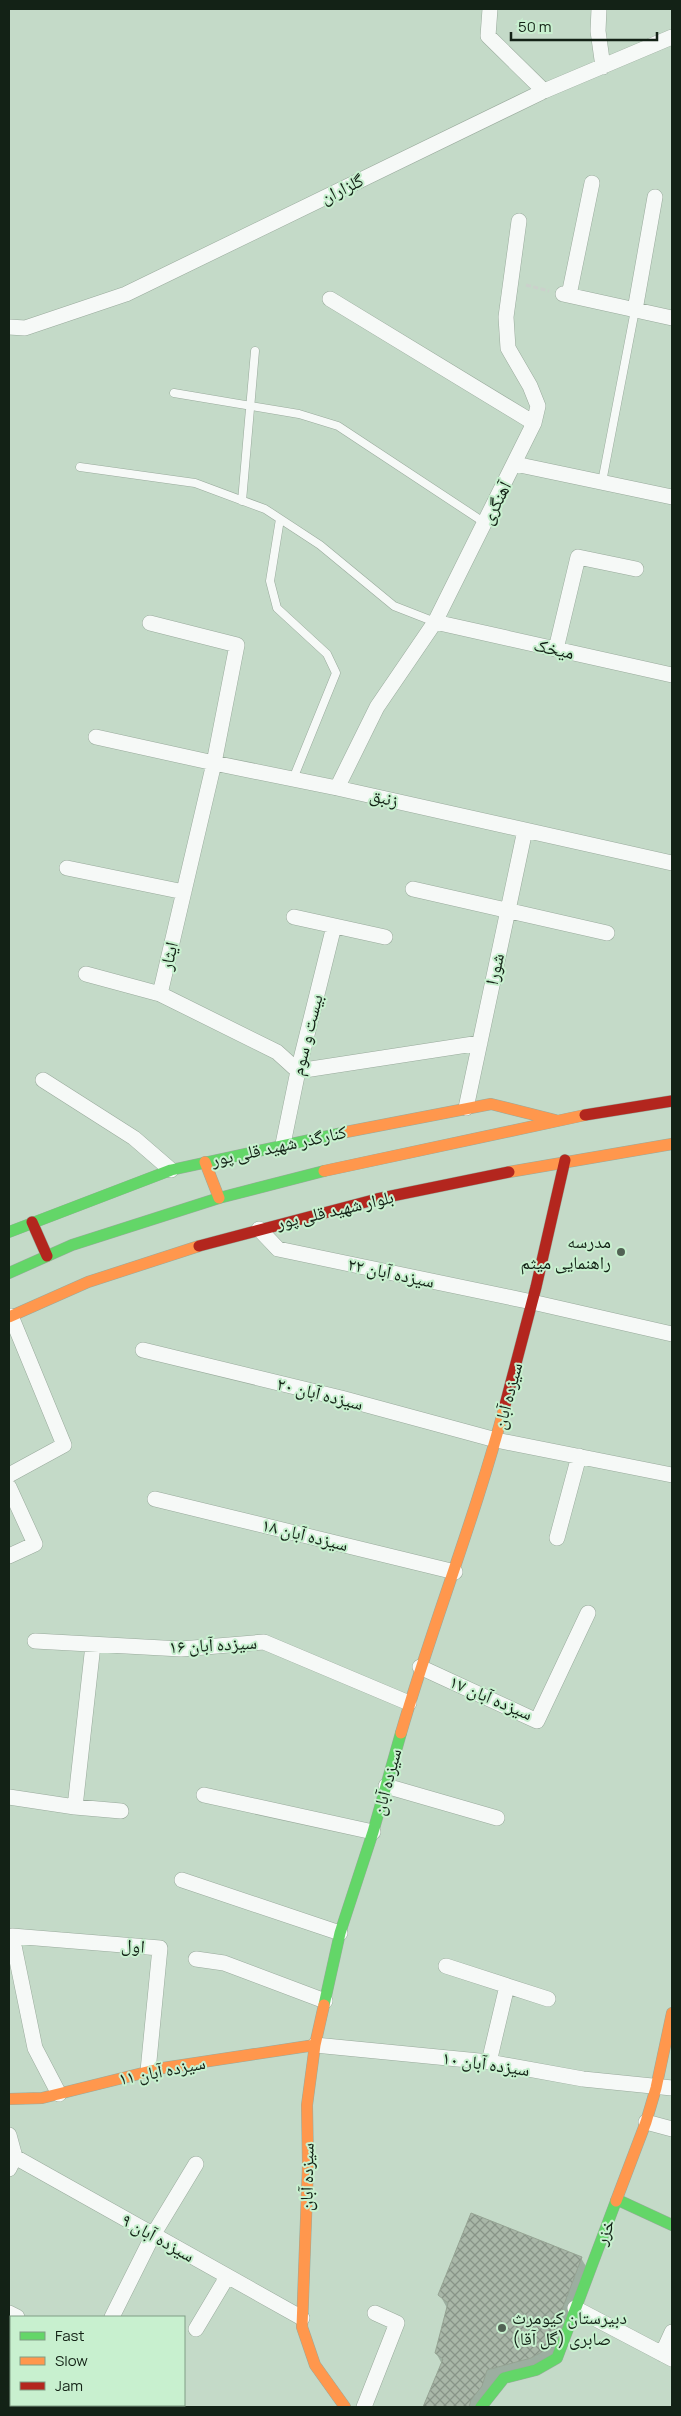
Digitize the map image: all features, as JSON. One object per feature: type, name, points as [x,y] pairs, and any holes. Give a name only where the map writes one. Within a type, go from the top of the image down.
[{"type":"main road","points":[[9,1273],[72,1245],[219,1198],[350,1165],[558,1120],[672,1101]]},
{"type":"main road","name":"کنارگذر شهید قلی پور","points":[[9,1232],[171,1170],[283,1144],[491,1104],[558,1120]]},
{"type":"main road","name":"بلوار شهید قلی پور","points":[[10,1316],[86,1282],[225,1237],[311,1214],[565,1160],[672,1144]]},
{"type":"main road","name":"سیزده آبان","points":[[345,2407],[315,2365],[302,2327],[308,2165],[307,2105],[315,2045],[340,1932],[373,1832],[420,1667],[455,1572],[496,1440],[532,1302],[565,1160]]},
{"type":"main road","points":[[205,1162],[219,1198]]},
{"type":"main road","points":[[32,1222],[47,1256]]},
{"type":"main road","name":"خزر","points":[[482,2407],[504,2378],[536,2370],[557,2358],[646,2122],[656,2088],[672,2013]]},
{"type":"main road","name":"سیزده آبان ۱۱","points":[[9,2098],[17,2100],[59,2094],[148,2071],[315,2045]]},
{"type":"main road","points":[[618,2200],[672,2225]]},
{"type":"street","points":[[490,9],[488,36],[544,91]]},
{"type":"street","points":[[599,9],[598,31],[603,67]]},
{"type":"street","name":"گلزاران","points":[[9,327],[25,328],[126,294],[544,91],[672,37]]},
{"type":"street","points":[[592,183],[566,295],[672,318]]},
{"type":"street","points":[[634,310],[655,197]]},
{"type":"street","points":[[330,299],[534,423],[538,406],[530,386],[508,348],[506,317],[518,221]]},
{"type":"street","name":"آهنگری","points":[[337,788],[377,707],[435,622],[486,523],[534,423]]},
{"type":"street","points":[[515,464],[672,497]]},
{"type":"street","points":[[556,649],[578,557],[636,569]]},
{"type":"street","name":"میخک","points":[[435,622],[672,675]]},
{"type":"street","name":"ایثار","points":[[150,623],[237,644],[214,764],[160,994],[277,1052],[298,1071]]},
{"type":"street","name":"زنبق","points":[[96,737],[214,764],[337,788],[672,863]]},
{"type":"street","name":"شورا","points":[[466,1108],[525,830]]},
{"type":"street","points":[[67,868],[184,892]]},
{"type":"street","points":[[413,889],[607,932]]},
{"type":"street","points":[[294,917],[385,937]]},
{"type":"street","name":"بیست و سوم","points":[[283,1144],[298,1071],[334,926]]},
{"type":"street","points":[[86,974],[160,994]]},
{"type":"street","points":[[298,1071],[480,1043]]},
{"type":"street","points":[[43,1080],[134,1138],[171,1170]]},
{"type":"street","name":"سیزده آبان ۲۲","points":[[259,1229],[278,1250],[532,1302],[672,1334]]},
{"type":"street","points":[[9,1475],[64,1446],[10,1316]]},
{"type":"street","name":"سیزده آبان ۲۰","points":[[143,1350],[331,1396],[496,1440],[672,1475]]},
{"type":"street","points":[[557,1538],[579,1456]]},
{"type":"street","points":[[9,1487],[35,1544],[9,1556]]},
{"type":"street","name":"سیزده آبان ۱۸","points":[[155,1499],[455,1572]]},
{"type":"street","name":"سیزده آبان ۱۷","points":[[420,1667],[537,1721],[588,1613]]},
{"type":"street","name":"سیزده آبان ۱۶","points":[[35,1641],[181,1649],[264,1642],[410,1703]]},
{"type":"street","points":[[75,1807],[93,1645]]},
{"type":"street","points":[[386,1786],[497,1818]]},
{"type":"street","points":[[204,1795],[373,1832]]},
{"type":"street","points":[[9,1797],[75,1807],[121,1811]]},
{"type":"street","points":[[182,1880],[340,1932]]},
{"type":"street","name":"اول","points":[[59,2094],[35,2048],[12,1936],[160,1948],[148,2071]]},
{"type":"street","points":[[196,1959],[224,1963],[325,2001]]},
{"type":"street","points":[[446,1966],[548,1999]]},
{"type":"street","points":[[489,2062],[507,1986]]},
{"type":"street","name":"سیزده آبان ‍۱۰","points":[[315,2045],[489,2062],[583,2079],[656,2088],[672,2088]]},
{"type":"street","points":[[646,2122],[672,2129]]},
{"type":"street","points":[[9,2135],[12,2163]]},
{"type":"street","name":"سیزده آبان ۹","points":[[12,2163],[153,2235],[302,2318]]},
{"type":"street","points":[[112,2316],[153,2235],[196,2164]]},
{"type":"street","points":[[196,2329],[227,2277]]},
{"type":"street","points":[[575,2308],[667,2356],[672,2332]]},
{"type":"street","points":[[364,2407],[397,2323],[375,2313]]},
{"type":"lane","points":[[602,482],[634,310]]},
{"type":"lane","points":[[242,500],[255,351]]},
{"type":"lane","points":[[174,393],[299,414],[338,426],[486,523]]},
{"type":"lane","points":[[80,467],[195,483],[265,509],[320,544],[394,606],[435,622]]},
{"type":"lane","points":[[280,519],[270,581],[276,608],[327,654],[336,673],[294,779]]},
{"type":"path","points":[[510,282],[566,295]]},
{"type":"building","name":"دبیرستان کیومرث صابری (گل آقا)","points":[[471,2213],[582,2257],[547,2349],[531,2358],[487,2370],[482,2386],[471,2400],[469,2407],[423,2407],[443,2359],[435,2353],[448,2303],[438,2295]]},
{"type":"traffic: fast","points":[[9,1232],[171,1170],[346,1132]]},
{"type":"traffic: fast","points":[[9,1273],[72,1245],[219,1198],[324,1171]]},
{"type":"traffic: fast","points":[[324,2005],[340,1933],[373,1832],[401,1733]]},
{"type":"traffic: fast","points":[[618,2200],[672,2225]]},
{"type":"traffic: fast","points":[[481,2407],[504,2378],[536,2370],[557,2358],[616,2201]]},
{"type":"traffic: slow","points":[[346,1132],[491,1104],[555,1120]]},
{"type":"traffic: slow","points":[[324,1171],[585,1115]]},
{"type":"traffic: slow","points":[[509,1172],[672,1144]]},
{"type":"traffic: slow","points":[[205,1162],[219,1198]]},
{"type":"traffic: slow","points":[[9,1317],[88,1282],[199,1246]]},
{"type":"traffic: slow","points":[[401,1733],[481,1488],[505,1405]]},
{"type":"traffic: slow","points":[[324,2005],[315,2045],[307,2105],[308,2165],[302,2327],[315,2365],[345,2407]]},
{"type":"traffic: slow","points":[[616,2201],[646,2122],[656,2088],[672,2013]]},
{"type":"traffic: slow","points":[[9,2099],[42,2098],[163,2068],[315,2045]]},
{"type":"traffic: jam","points":[[585,1115],[672,1101]]},
{"type":"traffic: jam","points":[[505,1405],[536,1287],[565,1160]]},
{"type":"traffic: jam","points":[[199,1246],[377,1199],[509,1172]]},
{"type":"traffic: jam","points":[[32,1222],[47,1256]]},
{"type":"place","name":"مدرسه راهنمایی میثم","points":[[621,1252]]},
{"type":"place","name":"دبیرستان کیومرث صابری (گل آقا)","points":[[502,2328]]}]
